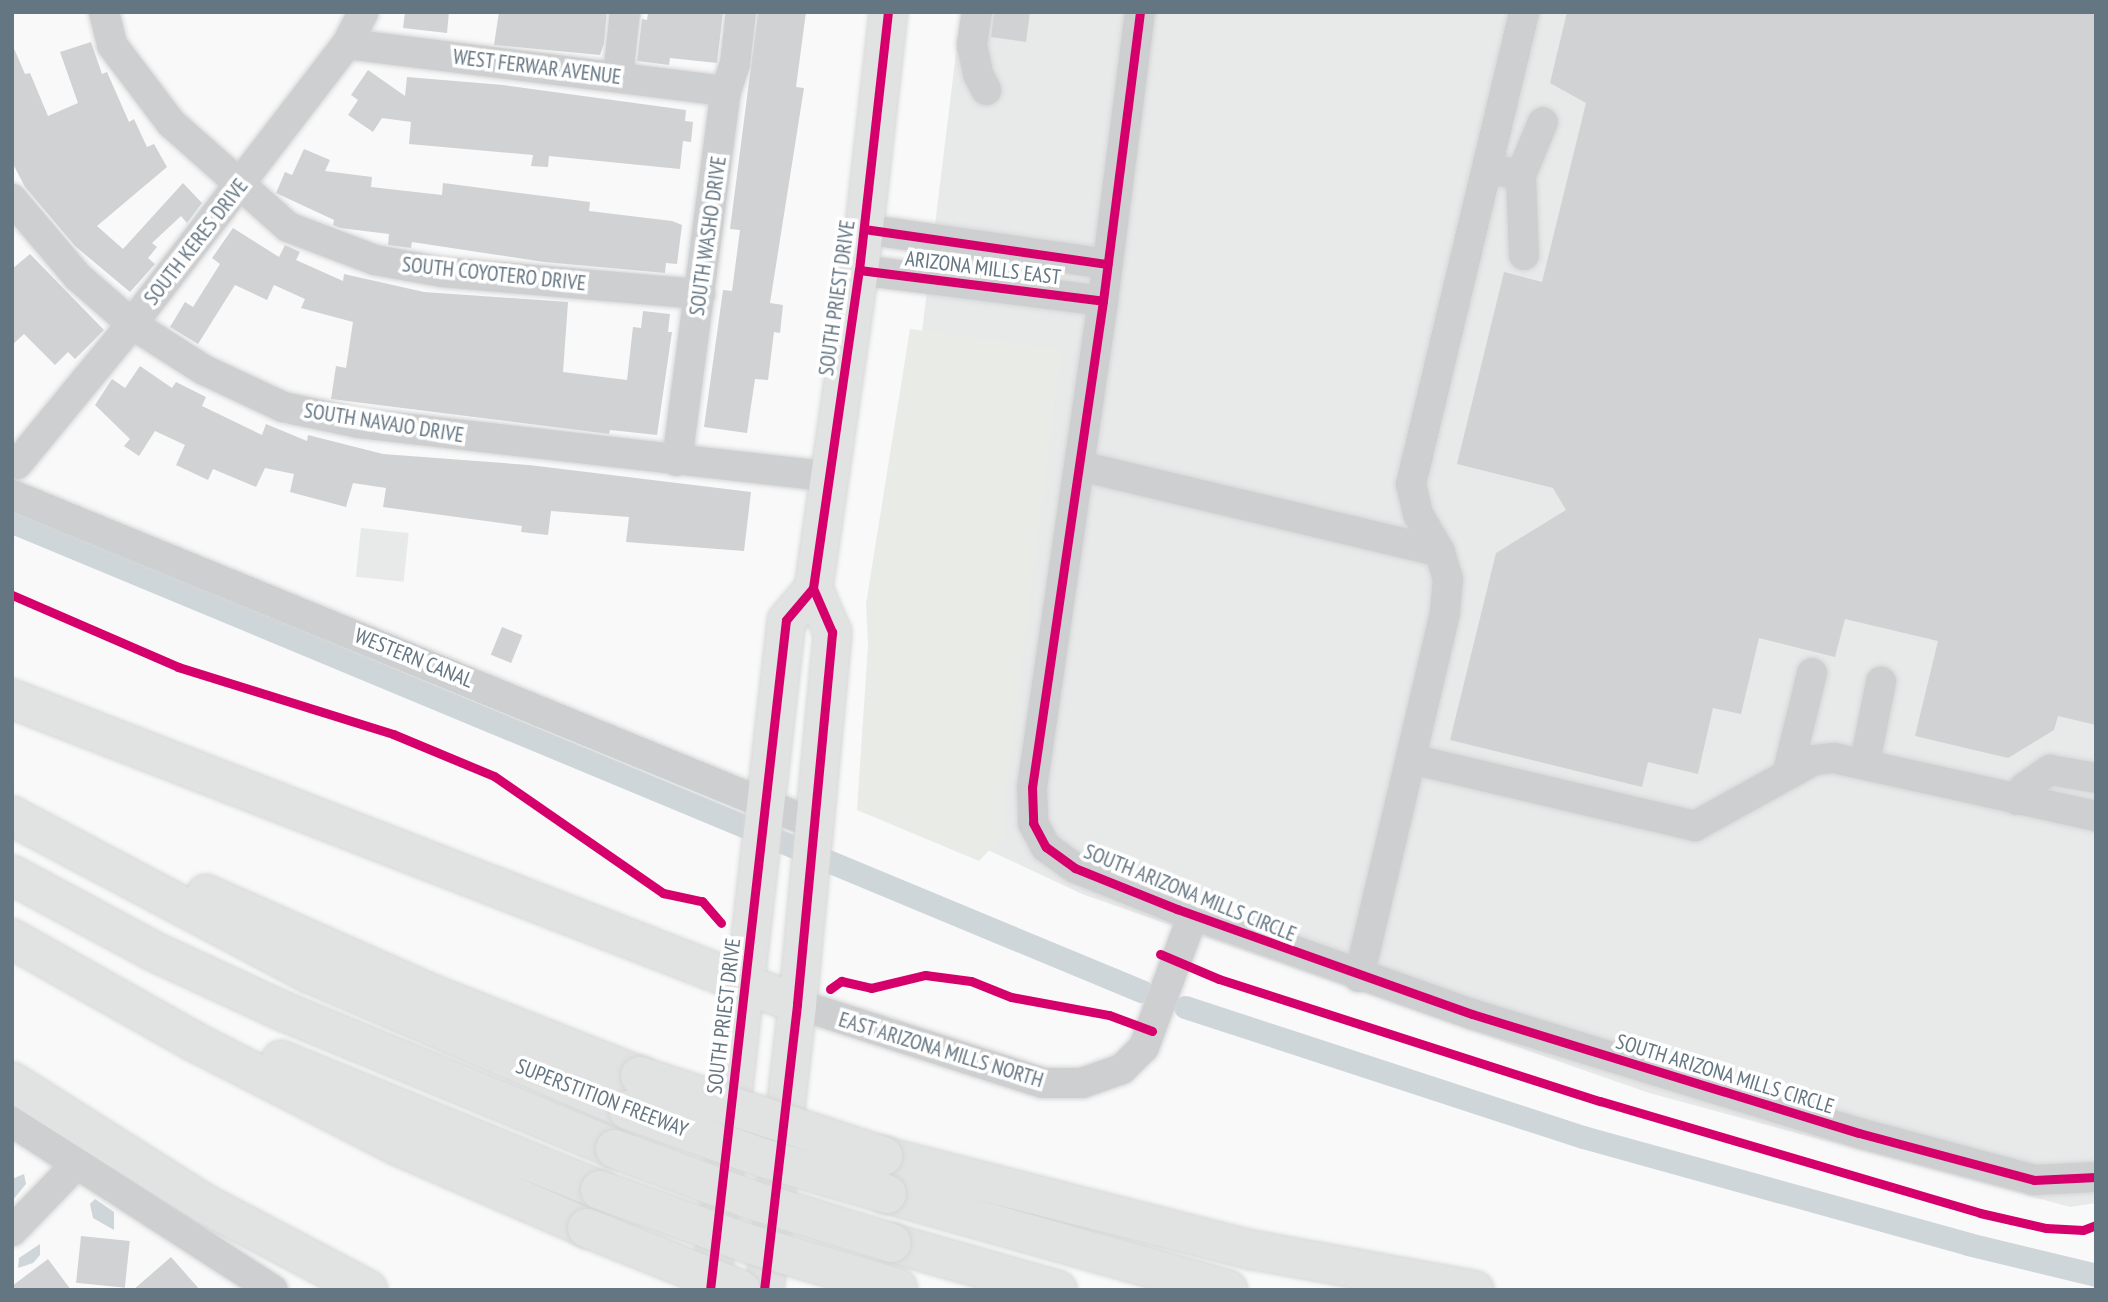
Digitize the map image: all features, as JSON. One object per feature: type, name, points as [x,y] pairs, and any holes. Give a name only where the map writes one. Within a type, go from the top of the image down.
[{"type":"highway","points":[[12,699],[797,1004]]},
{"type":"highway","name":"SUPERSTITION FREEWAY","points":[[12,815],[309,973],[634,1093],[763,1158],[1228,1290]]},
{"type":"highway","points":[[12,875],[155,952],[285,1012],[615,1149],[752,1200],[1057,1290]]},
{"type":"highway","points":[[12,937],[255,1049],[600,1190],[749,1244],[901,1289]]},
{"type":"highway","points":[[12,937],[195,1042],[396,1145],[587,1228],[741,1290]]},
{"type":"highway","points":[[12,1082],[205,1204],[368,1290]]},
{"type":"highway","points":[[634,1093],[1253,1250],[1474,1290]]},
{"type":"highway","points":[[887,1194],[1159,1290]]},
{"type":"main road","name":"SOUTH PRIEST DRIVE","points":[[710,1290],[786,620],[813,588],[859,270],[888,12]]},
{"type":"main road","points":[[764,1290],[797,1004],[832,632],[813,588]]},
{"type":"street","name":"SOUTH COYOTERO DRIVE","points":[[104,12],[112,45],[171,123],[239,187],[288,227],[375,260],[442,272],[700,294]]},
{"type":"street","name":"SOUTH KERES DRIVE","points":[[15,463],[132,324],[239,187],[347,44],[363,12]]},
{"type":"street","points":[[618,76],[625,12]]},
{"type":"street","name":"SOUTH WASHO DRIVE","points":[[677,461],[726,91],[735,64],[741,12]]},
{"type":"street","points":[[977,12],[972,45],[978,74],[986,90]]},
{"type":"street","name":"SOUTH ARIZONA MILLS CIRCLE","points":[[1140,12],[1104,301],[1032,787],[1033,823],[1046,847],[1074,868],[1359,977],[1928,1152],[2034,1180],[2096,1177]]},
{"type":"street","points":[[1359,977],[1445,612],[1448,579],[1440,552],[1418,513],[1411,484],[1524,12]]},
{"type":"street","name":"WEST FERWAR AVENUE","points":[[347,44],[726,91]]},
{"type":"street","points":[[1524,255],[1521,176],[1543,122]]},
{"type":"street","points":[[1487,168],[1521,176]]},
{"type":"street","name":"SOUTH NAVAJO DRIVE","points":[[12,199],[78,277],[132,324],[205,370],[283,407],[359,423],[830,477]]},
{"type":"street","name":"ARIZONA MILLS EAST","points":[[864,229],[1107,264]]},
{"type":"street","name":"ARIZONA MILLS EAST","points":[[859,270],[1104,301]]},
{"type":"street","points":[[1080,467],[1440,552]]},
{"type":"street","name":"WESTERN CANAL","points":[[12,495],[814,828]]},
{"type":"street","points":[[1787,775],[1812,673]]},
{"type":"street","points":[[1865,762],[1881,682]]},
{"type":"street","points":[[1410,759],[1695,826],[1814,760],[1865,762],[2017,800],[2096,816]]},
{"type":"street","points":[[2017,800],[2024,788],[2050,771],[2096,778]]},
{"type":"street","name":"EAST ARIZONA MILLS NORTH","points":[[797,1004],[1062,1085],[1104,1079],[1122,1069],[1144,1047],[1157,1020],[1193,915]]},
{"type":"street","points":[[12,1122],[273,1290]]},
{"type":"street","points":[[12,1231],[76,1165]]},
{"type":"shaded area","points":[[961,12],[2096,12],[2096,1203],[2070,1207],[1649,1093],[1082,894],[988,850],[867,782]]},
{"type":"shaded area","points":[[910,329],[1061,349],[1006,791],[1005,834],[979,861],[857,810],[868,645],[866,604]]},
{"type":"shaded area","points":[[361,528],[409,533],[404,582],[356,577]]},
{"type":"shaded area","points":[[24,1174],[26,1184],[12,1201],[12,1179]]},
{"type":"shaded area","points":[[95,1199],[114,1212],[114,1230],[93,1218],[90,1204]]},
{"type":"shaded area","points":[[40,1244],[40,1255],[33,1263],[18,1268],[19,1258]]},
{"type":"building","points":[[405,12],[449,12],[447,33],[403,28]]},
{"type":"building","points":[[499,12],[607,12],[604,44],[600,55],[494,45]]},
{"type":"building","points":[[648,12],[723,12],[717,63],[670,58],[669,65],[637,61],[642,19],[647,20]]},
{"type":"building","points":[[758,12],[806,12],[796,87],[804,88],[770,303],[783,305],[780,333],[774,332],[768,380],[755,379],[747,433],[704,427],[723,290],[732,291],[740,230],[730,229]]},
{"type":"building","points":[[994,12],[1030,12],[1026,42],[991,37]]},
{"type":"building","points":[[1567,12],[2096,12],[2096,725],[2058,716],[2054,730],[2008,758],[1915,736],[1938,641],[1845,619],[1835,657],[1759,638],[1741,714],[1713,708],[1698,774],[1648,762],[1642,787],[1450,740],[1496,553],[1566,510],[1553,488],[1457,464],[1504,272],[1542,282],[1586,103],[1550,83]]},
{"type":"building","points":[[91,42],[102,74],[107,72],[129,122],[134,119],[147,147],[154,144],[167,167],[97,226],[123,249],[183,183],[202,203],[187,223],[181,216],[152,243],[157,247],[148,258],[155,264],[130,292],[75,246],[25,187],[12,162],[12,44],[25,74],[30,73],[48,116],[78,103],[60,52]]},
{"type":"building","points":[[368,70],[405,96],[407,77],[503,85],[686,110],[685,121],[693,122],[691,142],[683,141],[680,169],[549,156],[548,167],[531,166],[533,155],[409,144],[411,122],[382,118],[373,132],[348,115],[358,100],[351,95]]},
{"type":"building","points":[[304,149],[330,160],[325,171],[372,177],[371,187],[442,195],[443,183],[590,202],[589,211],[672,221],[682,225],[677,264],[666,263],[665,273],[544,262],[412,242],[411,248],[388,245],[389,234],[340,228],[333,225],[334,220],[276,193],[285,172],[292,175]]},
{"type":"building","points":[[233,228],[279,257],[285,245],[300,252],[296,260],[343,281],[344,274],[424,292],[568,302],[563,372],[627,380],[633,327],[641,328],[643,311],[670,314],[668,332],[672,332],[657,435],[610,430],[609,434],[331,399],[336,366],[346,368],[353,322],[301,308],[305,299],[274,285],[267,300],[235,285],[198,344],[170,327],[185,302],[193,307],[220,264],[212,258]]},
{"type":"building","points":[[30,254],[104,330],[75,359],[68,352],[55,365],[24,334],[12,345],[12,269]]},
{"type":"building","points":[[140,366],[172,388],[176,382],[206,397],[202,406],[262,435],[266,424],[307,441],[308,435],[383,454],[529,465],[751,492],[744,551],[626,542],[629,517],[551,511],[548,535],[521,532],[522,526],[383,507],[386,488],[353,483],[346,507],[290,492],[294,474],[265,468],[256,487],[213,469],[208,480],[176,465],[185,445],[155,431],[139,456],[124,446],[130,439],[95,405],[112,379],[125,388]]},
{"type":"building","points":[[502,627],[522,635],[511,663],[491,655]]},
{"type":"building","points":[[81,1236],[130,1241],[125,1288],[76,1283]]},
{"type":"building","points":[[171,1257],[200,1290],[133,1290]]},
{"type":"building","points":[[48,1259],[71,1290],[12,1290],[12,1286]]},
{"type":"waterway","points":[[12,522],[1141,991]]},
{"type":"waterway","points":[[1185,1007],[1583,1137],[1968,1244],[2096,1275]]},
{"type":"cycle path","points":[[710,1290],[786,620],[813,588],[859,270],[888,12]]},
{"type":"cycle path","points":[[1140,12],[1103,301],[1032,787],[1033,823],[1046,847],[1075,868],[1177,909],[1472,1014],[1859,1133],[2034,1180],[2096,1177]]},
{"type":"cycle path","points":[[864,229],[1107,264]]},
{"type":"cycle path","points":[[859,270],[1103,301]]},
{"type":"cycle path","points":[[764,1290],[797,1004],[832,632],[813,588]]},
{"type":"cycle path","points":[[12,595],[178,667],[393,734],[494,776],[663,893],[702,901],[721,923]]},
{"type":"cycle path","points":[[1160,954],[1219,979],[1600,1101],[1980,1213],[2046,1228],[2083,1230],[2096,1225]]},
{"type":"cycle path","points":[[830,989],[841,981],[871,988],[925,975],[971,981],[1011,997],[1109,1015],[1152,1031]]}]
